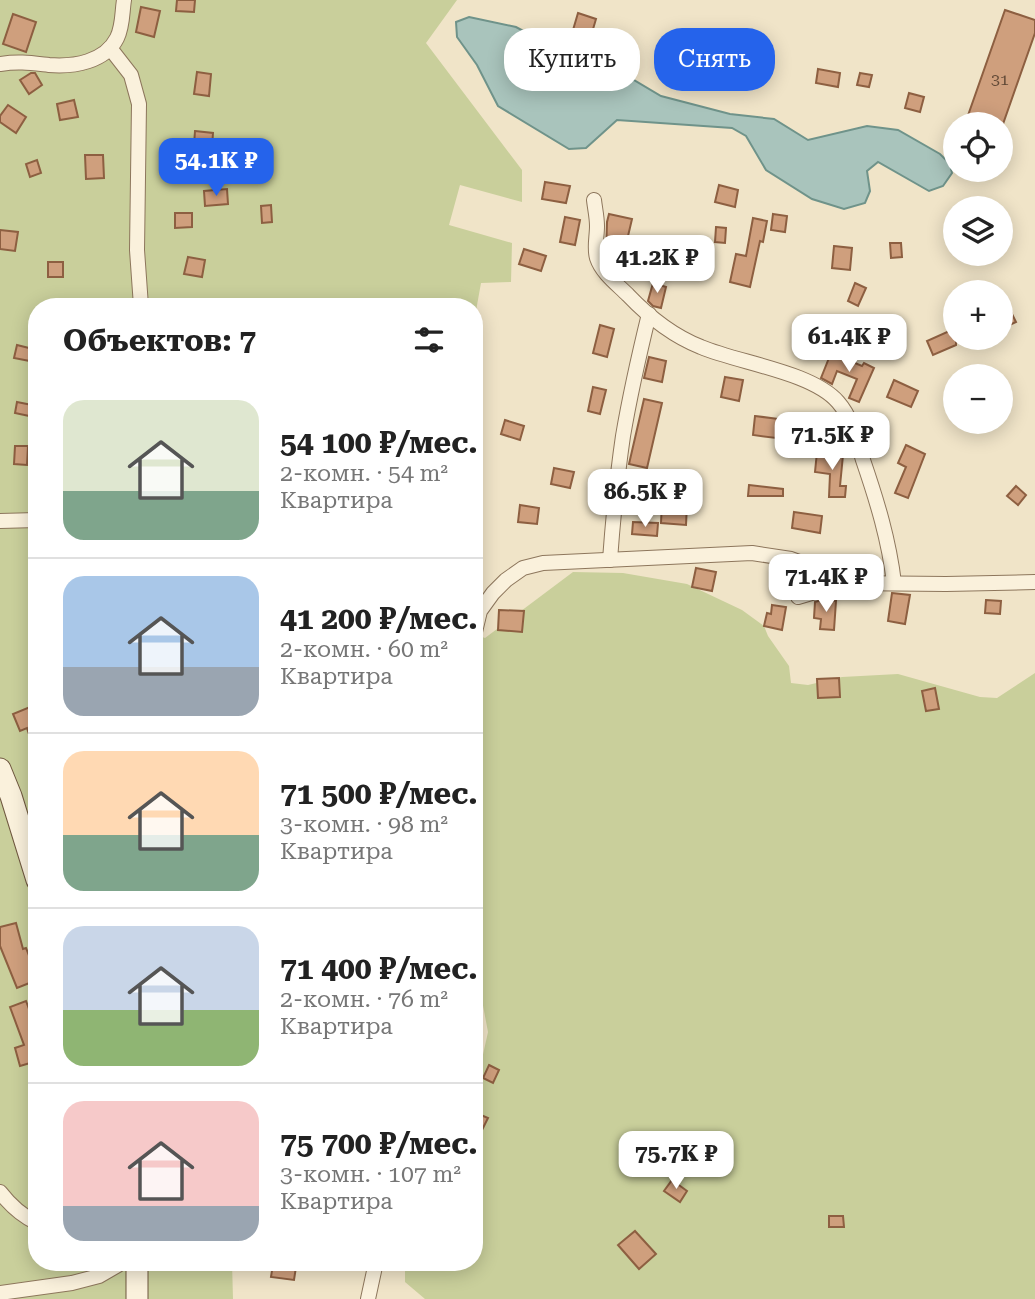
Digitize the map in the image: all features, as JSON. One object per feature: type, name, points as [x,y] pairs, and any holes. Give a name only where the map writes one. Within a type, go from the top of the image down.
[{"type":"main road","points":[[0,769],[28,851]]},
{"type":"main road","points":[[128,1271],[137,1299]]},
{"type":"street","points":[[0,64],[30,61],[48,65],[79,64],[93,60],[110,48],[117,38],[124,0]]},
{"type":"street","points":[[110,48],[131,75],[139,104],[137,250],[140,298]]},
{"type":"street","points":[[594,200],[598,261],[649,314],[693,344],[805,379],[825,389],[839,402],[852,425],[883,520],[894,583]]},
{"type":"street","points":[[610,560],[623,436],[649,314]]},
{"type":"street","points":[[0,521],[28,520]]},
{"type":"street","points":[[483,604],[506,580],[523,568],[543,563],[752,553],[792,559],[827,572],[845,583]]},
{"type":"street","points":[[798,597],[845,583],[1035,582]]},
{"type":"street","points":[[0,1192],[28,1219]]},
{"type":"street","points":[[0,1293],[85,1280],[112,1271]]},
{"type":"street","points":[[368,1299],[374,1271]]},
{"type":"green space","points":[[0,0],[457,0],[426,43],[522,170],[522,202],[460,185],[449,225],[512,243],[511,282],[481,283],[478,298],[28,298],[28,1271],[232,1271],[233,1299],[0,1299]]},
{"type":"green space","points":[[573,572],[623,573],[687,584],[742,610],[764,626],[789,666],[791,683],[808,685],[842,677],[898,674],[980,697],[997,698],[1035,673],[1035,1299],[425,1299],[405,1282],[405,1271],[483,1271],[483,1054],[488,1032],[483,1006],[483,637]]},
{"type":"water","points":[[469,17],[518,28],[504,28],[504,91],[640,91],[640,84],[661,96],[730,114],[774,119],[808,140],[867,126],[898,130],[943,157],[943,182],[946,182],[943,186],[929,191],[878,162],[867,171],[870,191],[865,203],[844,209],[812,199],[766,170],[746,136],[732,128],[617,120],[586,148],[569,149],[498,106],[477,65],[457,37],[456,22]]},
{"type":"building","points":[[177,0],[195,0],[194,12],[176,11]]},
{"type":"building","points":[[141,7],[160,11],[154,37],[136,32]]},
{"type":"building","points":[[1005,10],[1035,20],[1035,33],[1007,112],[969,112]]},
{"type":"building","points":[[578,13],[596,19],[593,28],[574,28]]},
{"type":"building","points":[[13,14],[36,22],[26,52],[3,44]]},
{"type":"building","points":[[818,69],[840,73],[838,87],[816,83]]},
{"type":"building","points":[[197,72],[211,74],[209,96],[194,94]]},
{"type":"building","points":[[35,73],[42,85],[29,94],[20,80]]},
{"type":"building","points":[[860,73],[872,75],[869,87],[857,85]]},
{"type":"building","points":[[909,93],[924,97],[920,112],[905,108]]},
{"type":"building","points":[[74,100],[78,117],[60,120],[57,104]]},
{"type":"building","points":[[8,105],[26,117],[16,133],[0,122],[0,116]]},
{"type":"building","points":[[195,131],[213,133],[211,161],[193,159]]},
{"type":"building","points":[[85,155],[103,155],[104,178],[86,179]]},
{"type":"building","points":[[37,160],[41,173],[30,177],[26,164]]},
{"type":"building","points":[[545,182],[570,186],[566,203],[542,199]]},
{"type":"building","points":[[719,185],[738,190],[735,207],[715,202]]},
{"type":"building","points":[[227,189],[228,204],[205,206],[204,191]]},
{"type":"building","points":[[271,205],[272,222],[262,223],[261,206]]},
{"type":"building","points":[[175,213],[192,213],[192,227],[175,228]]},
{"type":"building","points":[[609,214],[632,219],[621,266],[611,264],[606,255]]},
{"type":"building","points":[[773,214],[787,216],[785,232],[771,230]]},
{"type":"building","points":[[565,217],[580,220],[575,245],[560,242]]},
{"type":"building","points":[[753,218],[767,221],[750,287],[730,282],[736,254],[746,256]]},
{"type":"building","points":[[716,227],[726,228],[725,243],[715,242]]},
{"type":"building","points":[[0,230],[18,232],[15,251],[0,249]]},
{"type":"building","points":[[890,243],[901,243],[902,257],[891,258]]},
{"type":"building","points":[[664,244],[683,248],[680,264],[661,260]]},
{"type":"building","points":[[834,246],[852,248],[850,270],[832,268]]},
{"type":"building","points":[[524,249],[546,256],[541,271],[519,264]]},
{"type":"building","points":[[188,257],[205,260],[202,277],[184,274]]},
{"type":"building","points":[[48,262],[63,262],[63,277],[48,277]]},
{"type":"building","points":[[653,283],[666,287],[661,308],[648,301]]},
{"type":"building","points":[[855,283],[866,288],[858,306],[848,301]]},
{"type":"building","points":[[600,325],[614,329],[607,357],[593,353]]},
{"type":"building","points":[[943,334],[944,350],[933,355],[927,341]]},
{"type":"building","points":[[17,345],[28,348],[28,361],[14,358]]},
{"type":"building","points":[[831,353],[874,368],[859,402],[849,398],[857,379],[837,371],[832,384],[821,378]]},
{"type":"building","points":[[649,357],[666,361],[662,382],[644,378]]},
{"type":"building","points":[[725,377],[743,380],[739,401],[721,397]]},
{"type":"building","points":[[894,380],[918,391],[911,407],[887,397]]},
{"type":"building","points":[[593,387],[606,390],[600,414],[588,411]]},
{"type":"building","points":[[644,399],[662,403],[647,468],[629,464]]},
{"type":"building","points":[[17,402],[28,404],[28,416],[15,413]]},
{"type":"building","points":[[755,416],[779,419],[776,438],[753,435]]},
{"type":"building","points":[[505,420],[524,426],[520,440],[501,434]]},
{"type":"building","points":[[906,445],[925,454],[908,498],[895,493],[906,467],[898,463]]},
{"type":"building","points":[[15,446],[28,446],[27,465],[14,464]]},
{"type":"building","points":[[817,452],[843,455],[840,486],[846,486],[845,497],[829,497],[830,474],[815,472]]},
{"type":"building","points":[[554,468],[574,472],[570,488],[551,484]]},
{"type":"building","points":[[675,473],[685,474],[682,504],[687,504],[686,525],[661,523],[662,502],[671,503]]},
{"type":"building","points":[[749,485],[783,489],[783,496],[748,496]]},
{"type":"building","points":[[1016,486],[1026,495],[1018,505],[1007,496]]},
{"type":"building","points":[[520,505],[539,508],[537,524],[518,522]]},
{"type":"building","points":[[794,512],[822,516],[820,533],[792,528]]},
{"type":"building","points":[[633,522],[658,523],[657,536],[632,534]]},
{"type":"building","points":[[696,568],[716,572],[712,591],[692,587]]},
{"type":"building","points":[[892,593],[910,595],[905,624],[888,621]]},
{"type":"building","points":[[986,600],[1001,601],[1000,614],[985,613]]},
{"type":"building","points":[[836,601],[834,630],[820,629],[821,619],[814,618],[815,602]]},
{"type":"building","points":[[772,605],[786,607],[782,630],[764,626],[767,613],[771,614]]},
{"type":"building","points":[[499,610],[524,611],[522,632],[498,630]]},
{"type":"building","points":[[839,678],[840,697],[818,698],[817,679]]},
{"type":"building","points":[[935,688],[939,709],[926,711],[922,691]]},
{"type":"building","points":[[28,708],[28,731],[27,728],[20,731],[13,714]]},
{"type":"building","points":[[16,923],[23,949],[26,948],[28,953],[28,984],[17,988],[0,946],[0,927]]},
{"type":"building","points":[[26,1001],[28,1006],[28,1064],[20,1066],[15,1048],[24,1045],[10,1007]]},
{"type":"building","points":[[489,1065],[499,1070],[493,1083],[483,1078]]},
{"type":"building","points":[[672,1180],[687,1191],[680,1202],[664,1191]]},
{"type":"building","points":[[829,1216],[843,1216],[844,1227],[829,1227]]},
{"type":"building","points":[[635,1231],[656,1254],[639,1269],[618,1245]]},
{"type":"building","points":[[272,1271],[295,1271],[294,1280],[271,1277]]}]
